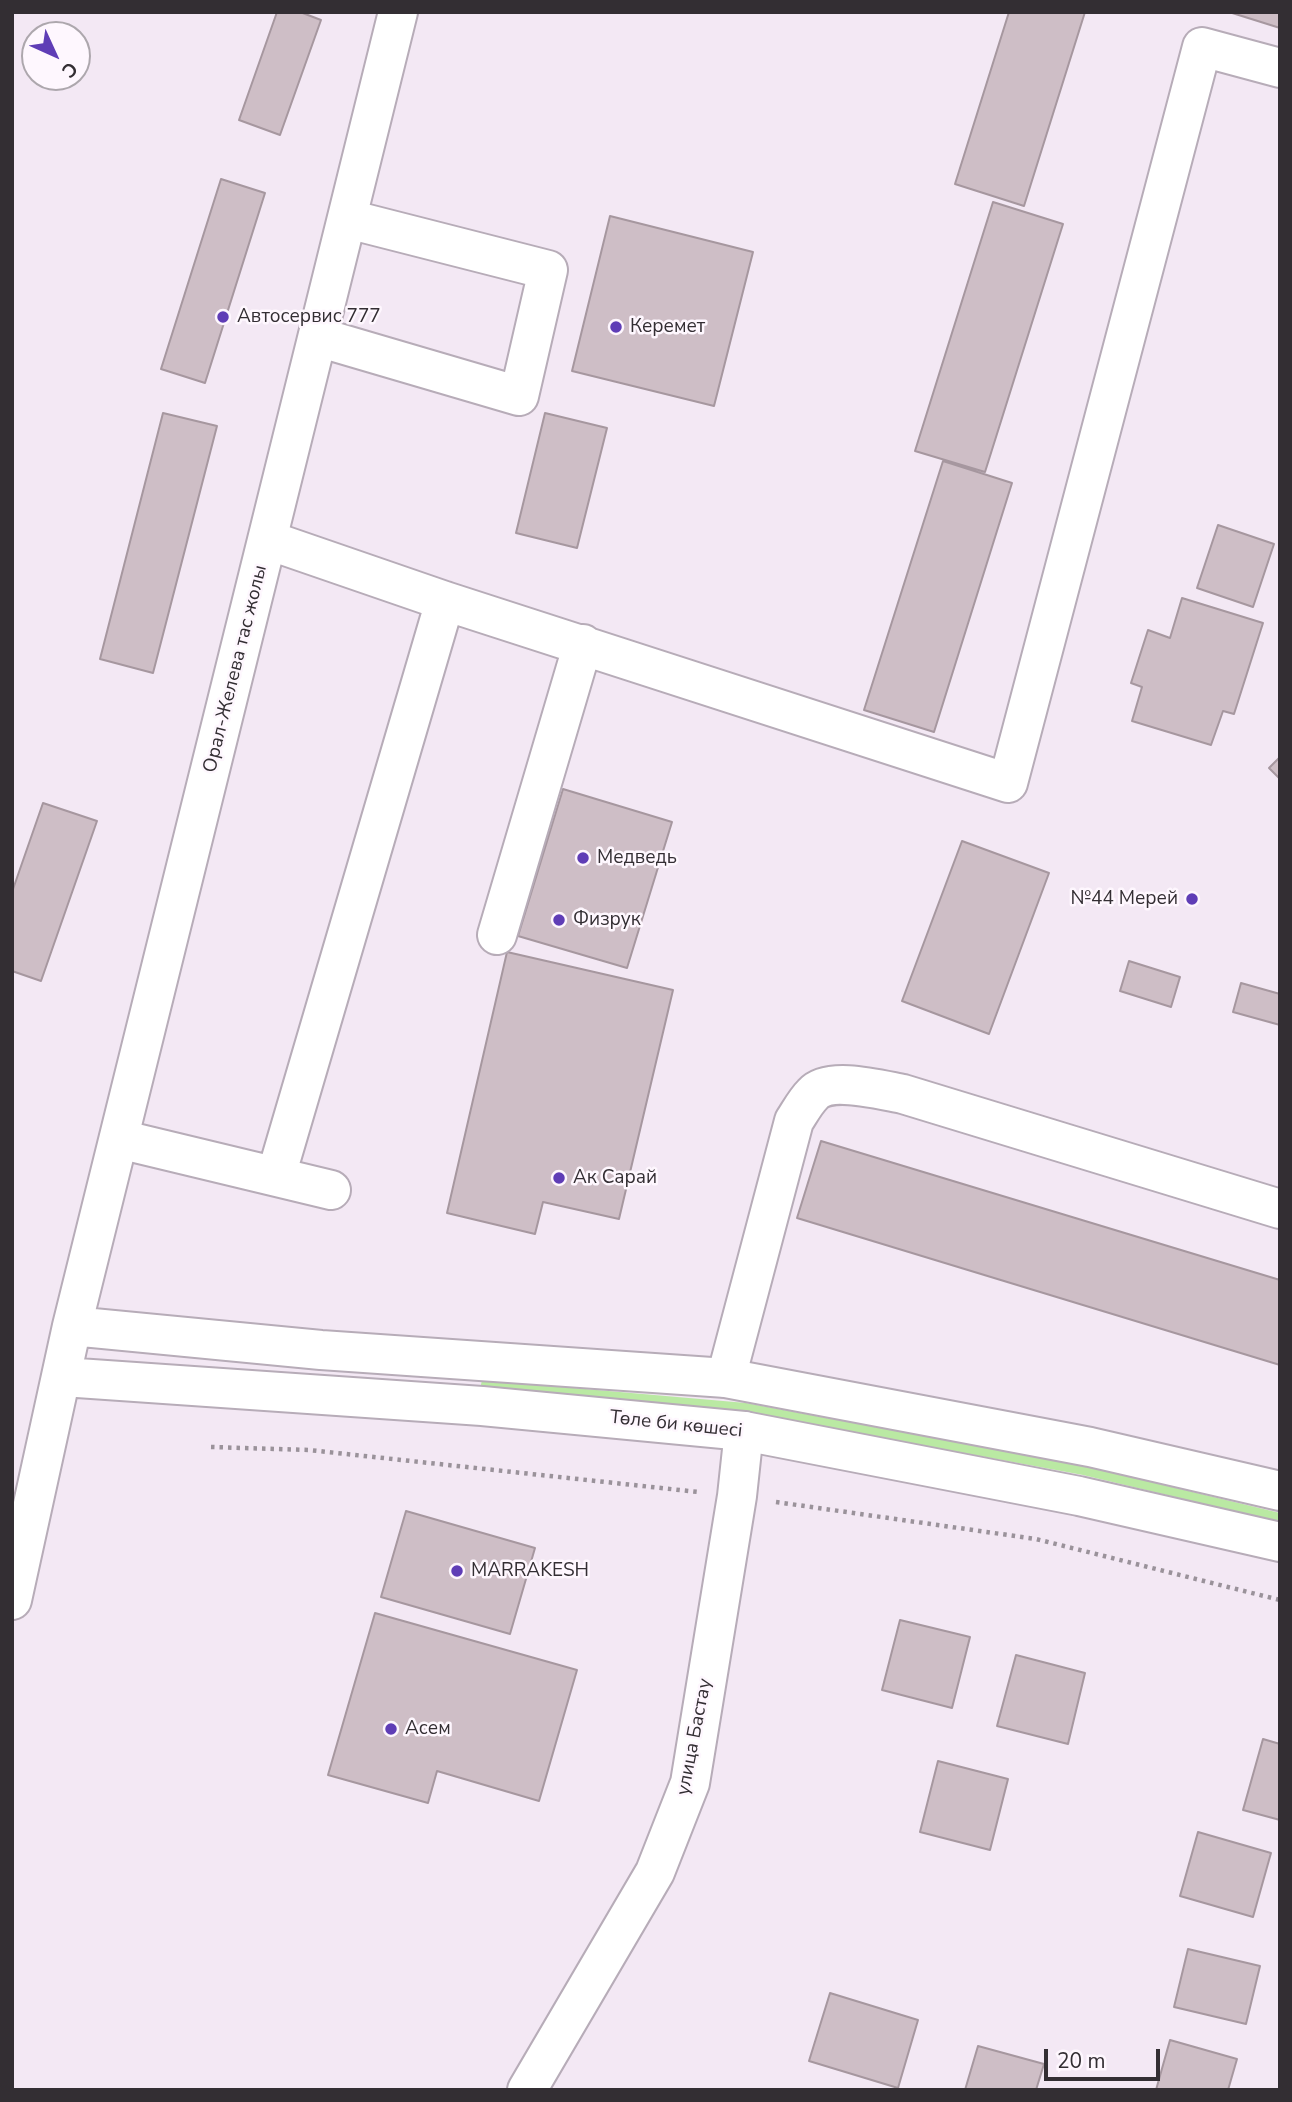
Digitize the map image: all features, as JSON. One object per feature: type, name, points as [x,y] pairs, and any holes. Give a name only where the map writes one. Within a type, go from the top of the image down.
[{"type":"main road","name":"Орал-Желева тас жолы","points":[[12,1600],[63,1377],[72,1326],[398,12]]},
{"type":"main road","points":[[268,540],[445,601],[1008,783],[1202,47],[1280,68]]},
{"type":"main road","points":[[318,337],[519,396],[548,270],[348,219]]},
{"type":"main road","points":[[276,1176],[445,601]]},
{"type":"main road","points":[[497,935],[583,644]]},
{"type":"main road","points":[[726,1378],[794,1121],[814,1092],[830,1086],[860,1086],[903,1094],[1280,1209]]},
{"type":"main road","points":[[118,1139],[331,1190]]},
{"type":"main road","points":[[72,1326],[321,1350],[726,1378],[1090,1447],[1280,1491]]},
{"type":"main road","name":"Төле би көшесі","points":[[63,1377],[468,1405],[744,1431],[1079,1496],[1280,1542]]},
{"type":"main road","name":"улица Бастау","points":[[527,2090],[655,1871],[690,1783],[737,1496],[744,1431]]},
{"type":"green space","points":[[482,1380],[746,1403],[1085,1466],[1280,1513],[1280,1522],[1083,1475],[747,1413],[480,1389]]},
{"type":"building","points":[[277,12],[300,12],[321,20],[280,135],[239,120]]},
{"type":"building","points":[[1009,12],[1085,12],[1024,206],[955,184]]},
{"type":"building","points":[[1229,12],[1280,12],[1280,28]]},
{"type":"building","points":[[221,179],[265,193],[205,383],[161,369]]},
{"type":"building","points":[[993,202],[1063,224],[985,472],[915,451]]},
{"type":"building","points":[[610,216],[753,252],[714,406],[572,371]]},
{"type":"building","points":[[163,413],[217,426],[153,673],[100,659]]},
{"type":"building","points":[[545,413],[607,428],[577,548],[516,533]]},
{"type":"building","points":[[943,461],[1012,483],[934,732],[864,710]]},
{"type":"building","points":[[1218,525],[1274,544],[1253,607],[1197,588]]},
{"type":"building","points":[[1182,598],[1263,623],[1234,714],[1223,711],[1211,745],[1132,721],[1142,687],[1131,683],[1148,630],[1170,638]]},
{"type":"building","points":[[1280,757],[1280,779],[1269,768]]},
{"type":"building","name":"Медведь","points":[[563,789],[672,822],[627,968],[518,936]]},
{"type":"building","points":[[43,803],[97,821],[41,981],[12,971],[12,892]]},
{"type":"building","points":[[962,841],[1049,873],[989,1034],[902,1001]]},
{"type":"building","points":[[507,952],[673,990],[619,1219],[543,1202],[535,1234],[447,1213]]},
{"type":"building","points":[[1129,961],[1180,977],[1171,1007],[1120,991]]},
{"type":"building","points":[[1241,983],[1280,994],[1280,1025],[1233,1012]]},
{"type":"building","points":[[821,1141],[1280,1280],[1280,1365],[797,1218]]},
{"type":"building","points":[[406,1511],[535,1548],[510,1634],[381,1597]]},
{"type":"building","points":[[375,1613],[577,1670],[539,1801],[437,1771],[428,1803],[328,1775]]},
{"type":"building","points":[[900,1620],[970,1637],[952,1708],[882,1690]]},
{"type":"building","points":[[1016,1655],[1085,1673],[1068,1744],[997,1726]]},
{"type":"building","points":[[1263,1739],[1280,1744],[1280,1820],[1243,1810]]},
{"type":"building","points":[[938,1761],[1008,1779],[990,1850],[920,1832]]},
{"type":"building","points":[[1198,1832],[1271,1853],[1253,1917],[1180,1896]]},
{"type":"building","points":[[1188,1949],[1260,1966],[1246,2024],[1174,2007]]},
{"type":"building","points":[[830,1993],[918,2020],[898,2088],[809,2061]]},
{"type":"building","points":[[1170,2040],[1237,2059],[1228,2090],[1156,2090]]},
{"type":"building","points":[[978,2046],[1044,2064],[1036,2090],[965,2090]]},
{"type":"place","name":"Автосервис 777","points":[[223,317]]},
{"type":"place","name":"Керемет","points":[[616,327]]},
{"type":"place","name":"Медведь","points":[[583,858]]},
{"type":"place","name":"№44 Мерей","points":[[1192,899]]},
{"type":"place","name":"Физрук","points":[[559,920]]},
{"type":"place","name":"Ак Сарай","points":[[559,1178]]},
{"type":"place","name":"MARRAKESH","points":[[457,1571]]},
{"type":"place","name":"Асем","points":[[391,1729]]}]
